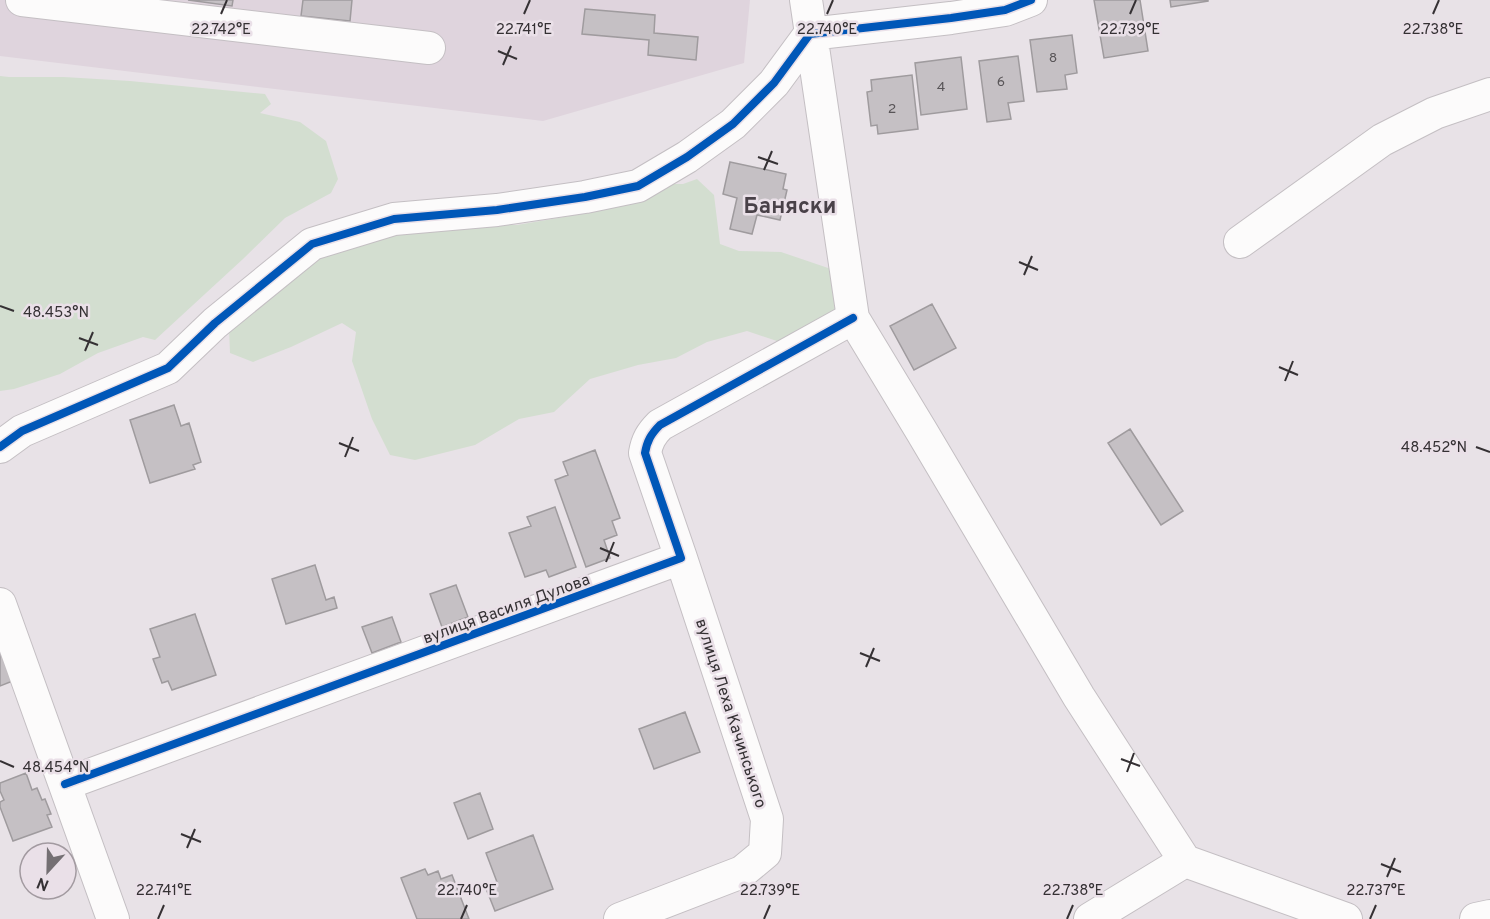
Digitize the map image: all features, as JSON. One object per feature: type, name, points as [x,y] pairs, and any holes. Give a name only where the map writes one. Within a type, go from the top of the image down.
[{"type":"street","points":[[22,0],[429,48]]},
{"type":"street","points":[[806,0],[853,318],[1079,697],[1185,861],[1346,919]]},
{"type":"street","points":[[0,447],[22,431],[168,368],[215,323],[312,244],[394,219],[497,210],[585,197],[638,186],[687,157],[733,124],[774,83],[810,34],[1005,10],[1031,0]]},
{"type":"street","points":[[1240,242],[1382,140],[1435,113],[1490,94]]},
{"type":"street","points":[[681,558],[645,453],[647,442],[654,431],[660,425],[853,318]]},
{"type":"street","name":"вулиця Василя Дулова","points":[[65,784],[681,558]]},
{"type":"street","name":"вулиця Леха Качинського","points":[[620,919],[742,872],[765,853],[767,819],[681,558]]},
{"type":"street","points":[[0,604],[113,919]]},
{"type":"street","points":[[1090,919],[1185,861]]},
{"type":"street","points":[[1476,919],[1490,916]]},
{"type":"shaded area","points":[[0,0],[750,0],[744,63],[543,121],[0,56]]},
{"type":"green space","points":[[0,76],[130,81],[265,94],[271,104],[260,113],[300,122],[326,141],[338,179],[331,193],[285,218],[155,340],[143,337],[98,353],[60,374],[14,389],[0,391]]},
{"type":"green space","points":[[697,179],[714,195],[720,244],[739,251],[781,252],[834,270],[840,312],[780,342],[747,331],[707,342],[676,358],[638,365],[590,379],[554,412],[519,419],[475,445],[415,460],[390,455],[372,419],[352,361],[356,332],[342,323],[253,362],[230,353],[229,328],[271,288],[347,243],[428,226],[517,225],[593,212],[665,184],[683,184]]},
{"type":"building","points":[[188,0],[233,0],[232,6]]},
{"type":"building","points":[[303,0],[352,0],[350,21],[301,16]]},
{"type":"building","points":[[1094,0],[1140,0],[1148,51],[1104,58]]},
{"type":"building","points":[[1170,0],[1208,0],[1208,1],[1171,7]]},
{"type":"building","points":[[585,9],[655,15],[654,33],[698,37],[696,60],[648,55],[649,40],[582,34]]},
{"type":"building","points":[[1072,35],[1077,73],[1065,75],[1067,89],[1037,92],[1030,40]]},
{"type":"building","points":[[1018,56],[1024,101],[1008,103],[1011,119],[987,122],[979,61]]},
{"type":"building","points":[[961,57],[967,109],[921,115],[915,63]]},
{"type":"building","points":[[912,75],[918,129],[878,134],[877,125],[871,126],[867,92],[872,91],[871,80]]},
{"type":"building","points":[[730,162],[786,174],[783,189],[787,190],[780,220],[757,215],[752,234],[730,229],[737,198],[723,194]]},
{"type":"building","points":[[932,304],[956,348],[914,370],[890,326]]},
{"type":"building","points":[[174,405],[181,426],[189,423],[201,462],[193,465],[195,469],[150,483],[130,420]]},
{"type":"building","points":[[1130,429],[1183,511],[1161,525],[1108,443]]},
{"type":"building","points":[[595,450],[620,518],[612,521],[617,535],[604,540],[610,558],[586,567],[555,480],[568,475],[563,462]]},
{"type":"building","points":[[555,507],[576,567],[549,577],[546,570],[525,577],[509,533],[531,526],[527,517]]},
{"type":"building","points":[[315,565],[326,600],[334,597],[337,608],[286,624],[272,579]]},
{"type":"building","points":[[456,585],[468,617],[442,627],[430,594]]},
{"type":"building","points":[[195,614],[216,675],[172,690],[168,681],[162,683],[153,659],[160,657],[150,629]]},
{"type":"building","points":[[392,617],[401,642],[372,653],[362,627]]},
{"type":"building","points":[[0,641],[15,680],[0,686]]},
{"type":"building","points":[[685,712],[700,752],[654,769],[639,729]]},
{"type":"building","points":[[26,773],[32,790],[37,788],[42,800],[45,799],[51,814],[47,815],[52,827],[13,841],[0,807],[0,802],[4,800],[0,791],[0,783]]},
{"type":"building","points":[[480,793],[493,829],[468,839],[454,803]]},
{"type":"building","points":[[533,835],[553,889],[495,911],[485,886],[497,882],[486,853]]},
{"type":"building","points":[[425,869],[428,875],[438,871],[441,879],[452,875],[469,919],[417,919],[401,878]]},
{"type":"cycle path","points":[[0,447],[22,431],[168,368],[215,323],[312,244],[394,219],[497,210],[585,197],[638,186],[687,157],[733,124],[774,83],[810,34],[1005,10],[1031,0]]},
{"type":"cycle path","points":[[65,784],[681,558],[645,453],[652,435],[660,425],[853,318]]},
{"type":"district","name":"Баняски","points":[[790,205]]}]
